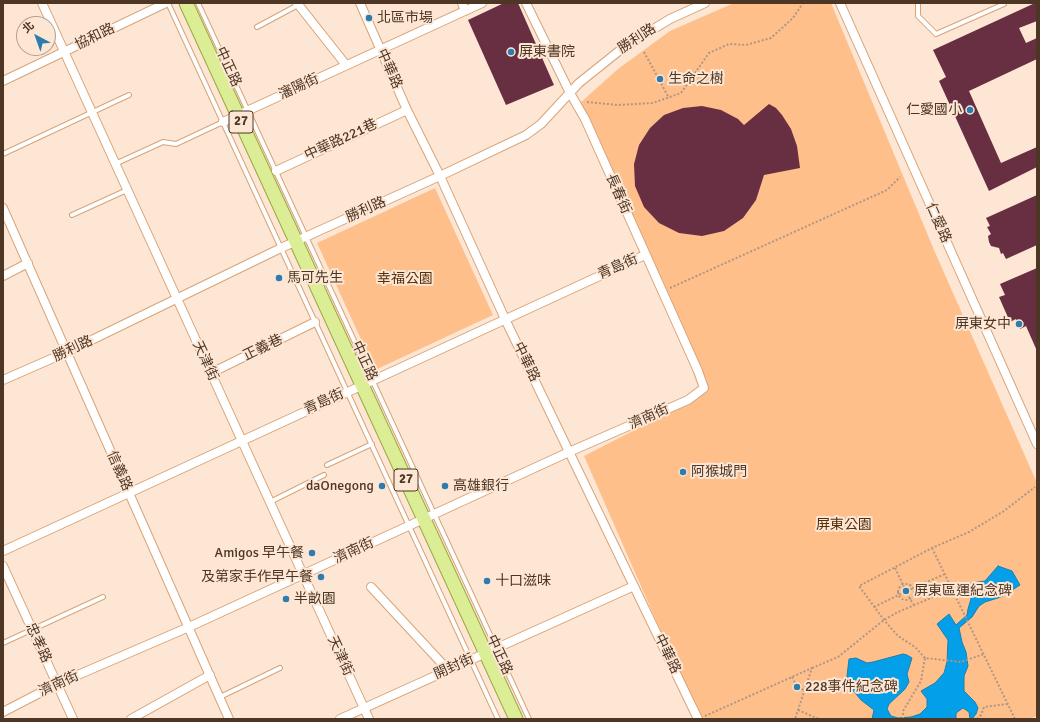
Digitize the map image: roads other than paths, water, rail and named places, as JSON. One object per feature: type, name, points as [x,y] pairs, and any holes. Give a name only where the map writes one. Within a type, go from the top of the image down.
[{"type":"main road","name":"中正路","points":[[186,3],[243,113],[302,239],[491,651],[516,719]]},
{"type":"street","name":"天津街","points":[[42,3],[369,719]]},
{"type":"street","name":"協和路","points":[[3,81],[167,3]]},
{"type":"street","name":"中華路","points":[[360,3],[407,110],[440,176],[505,319],[699,718]]},
{"type":"street","name":"瀋陽街","points":[[223,122],[380,50],[463,7],[482,3]]},
{"type":"street","name":"長春街","points":[[526,3],[570,93],[585,119],[698,371],[704,388]]},
{"type":"street","name":"勝利路","points":[[3,380],[67,352],[281,248],[440,176],[531,132],[541,124],[570,93],[603,63],[624,47],[664,22],[705,3]]},
{"type":"street","points":[[298,4],[346,65]]},
{"type":"street","name":"仁愛路","points":[[843,4],[1037,444]]},
{"type":"street","name":"中華路221巷","points":[[276,171],[407,110]]},
{"type":"street","name":"信義路","points":[[3,208],[6,224]]},
{"type":"street","name":"信義路","points":[[3,216],[28,263],[229,719]]},
{"type":"street","name":"青島街","points":[[3,551],[367,382],[646,255]]},
{"type":"street","points":[[3,276],[28,263]]},
{"type":"street","name":"正義巷","points":[[211,373],[315,322]]},
{"type":"street","name":"濟南街","points":[[3,712],[57,684],[189,627],[570,452],[688,400],[704,388]]},
{"type":"street","name":"忠孝路","points":[[3,566],[73,719]]},
{"type":"street","name":"開封街","points":[[340,719],[634,586]]},
{"type":"street","points":[[371,587],[448,670]]},
{"type":"street","points":[[131,719],[210,675]]},
{"type":"lane","name":"中正路","points":[[167,3],[498,719]]},
{"type":"lane","name":"中正路","points":[[198,3],[243,113],[276,171],[302,239]]},
{"type":"lane","points":[[918,3],[918,16],[936,34],[1004,4]]},
{"type":"lane","points":[[257,26],[298,4]]},
{"type":"lane","points":[[3,154],[129,95]]},
{"type":"lane","name":"瀋陽街","points":[[115,164],[163,142],[176,144],[223,122]]},
{"type":"lane","points":[[72,215],[127,190]]},
{"type":"lane","points":[[327,465],[372,444]]},
{"type":"lane","points":[[270,502],[324,475]]},
{"type":"lane","points":[[3,643],[103,597]]},
{"type":"lane","name":"中正路","points":[[491,651],[529,719]]},
{"type":"lane","points":[[220,697],[280,668]]},
{"type":"water","points":[[998,566],[1012,571],[1020,585],[1001,597],[985,602],[979,606],[972,617],[959,628],[966,652],[968,666],[964,676],[964,691],[975,702],[978,708],[972,719],[970,719],[969,712],[963,708],[956,713],[956,719],[872,719],[874,710],[861,700],[851,688],[847,676],[849,659],[856,658],[867,663],[903,654],[912,658],[907,674],[909,682],[905,689],[889,704],[887,709],[891,716],[898,718],[911,717],[920,714],[927,707],[927,699],[921,691],[935,683],[944,673],[947,662],[948,640],[937,624],[949,614],[956,625],[967,615],[971,599],[966,584],[985,581]]},
{"type":"place","name":"北區市場","points":[[369,18]]},
{"type":"place","name":"屏東書院","points":[[511,52]]},
{"type":"place","name":"生命之樹","points":[[660,79]]},
{"type":"place","name":"仁愛國小","points":[[970,110]]},
{"type":"place","name":"馬可先生","points":[[279,278]]},
{"type":"place","name":"屏東女中","points":[[1019,324]]},
{"type":"place","name":"阿猴城門","points":[[683,472]]},
{"type":"place","name":"daOnegong","points":[[382,486]]},
{"type":"place","name":"高雄銀行","points":[[445,486]]},
{"type":"place","name":"Amigos 早午餐","points":[[312,553]]},
{"type":"place","name":"及第家手作早午餐","points":[[321,577]]},
{"type":"place","name":"十口滋味","points":[[487,581]]},
{"type":"place","name":"屏東區運紀念碑","points":[[906,591]]},
{"type":"place","name":"半畝園","points":[[286,599]]},
{"type":"place","name":"228事件紀念碑","points":[[797,687]]},
{"type":"park label","name":"幸福公園","points":[[405,279]]},
{"type":"park label","name":"屏東公園","points":[[844,525]]}]
